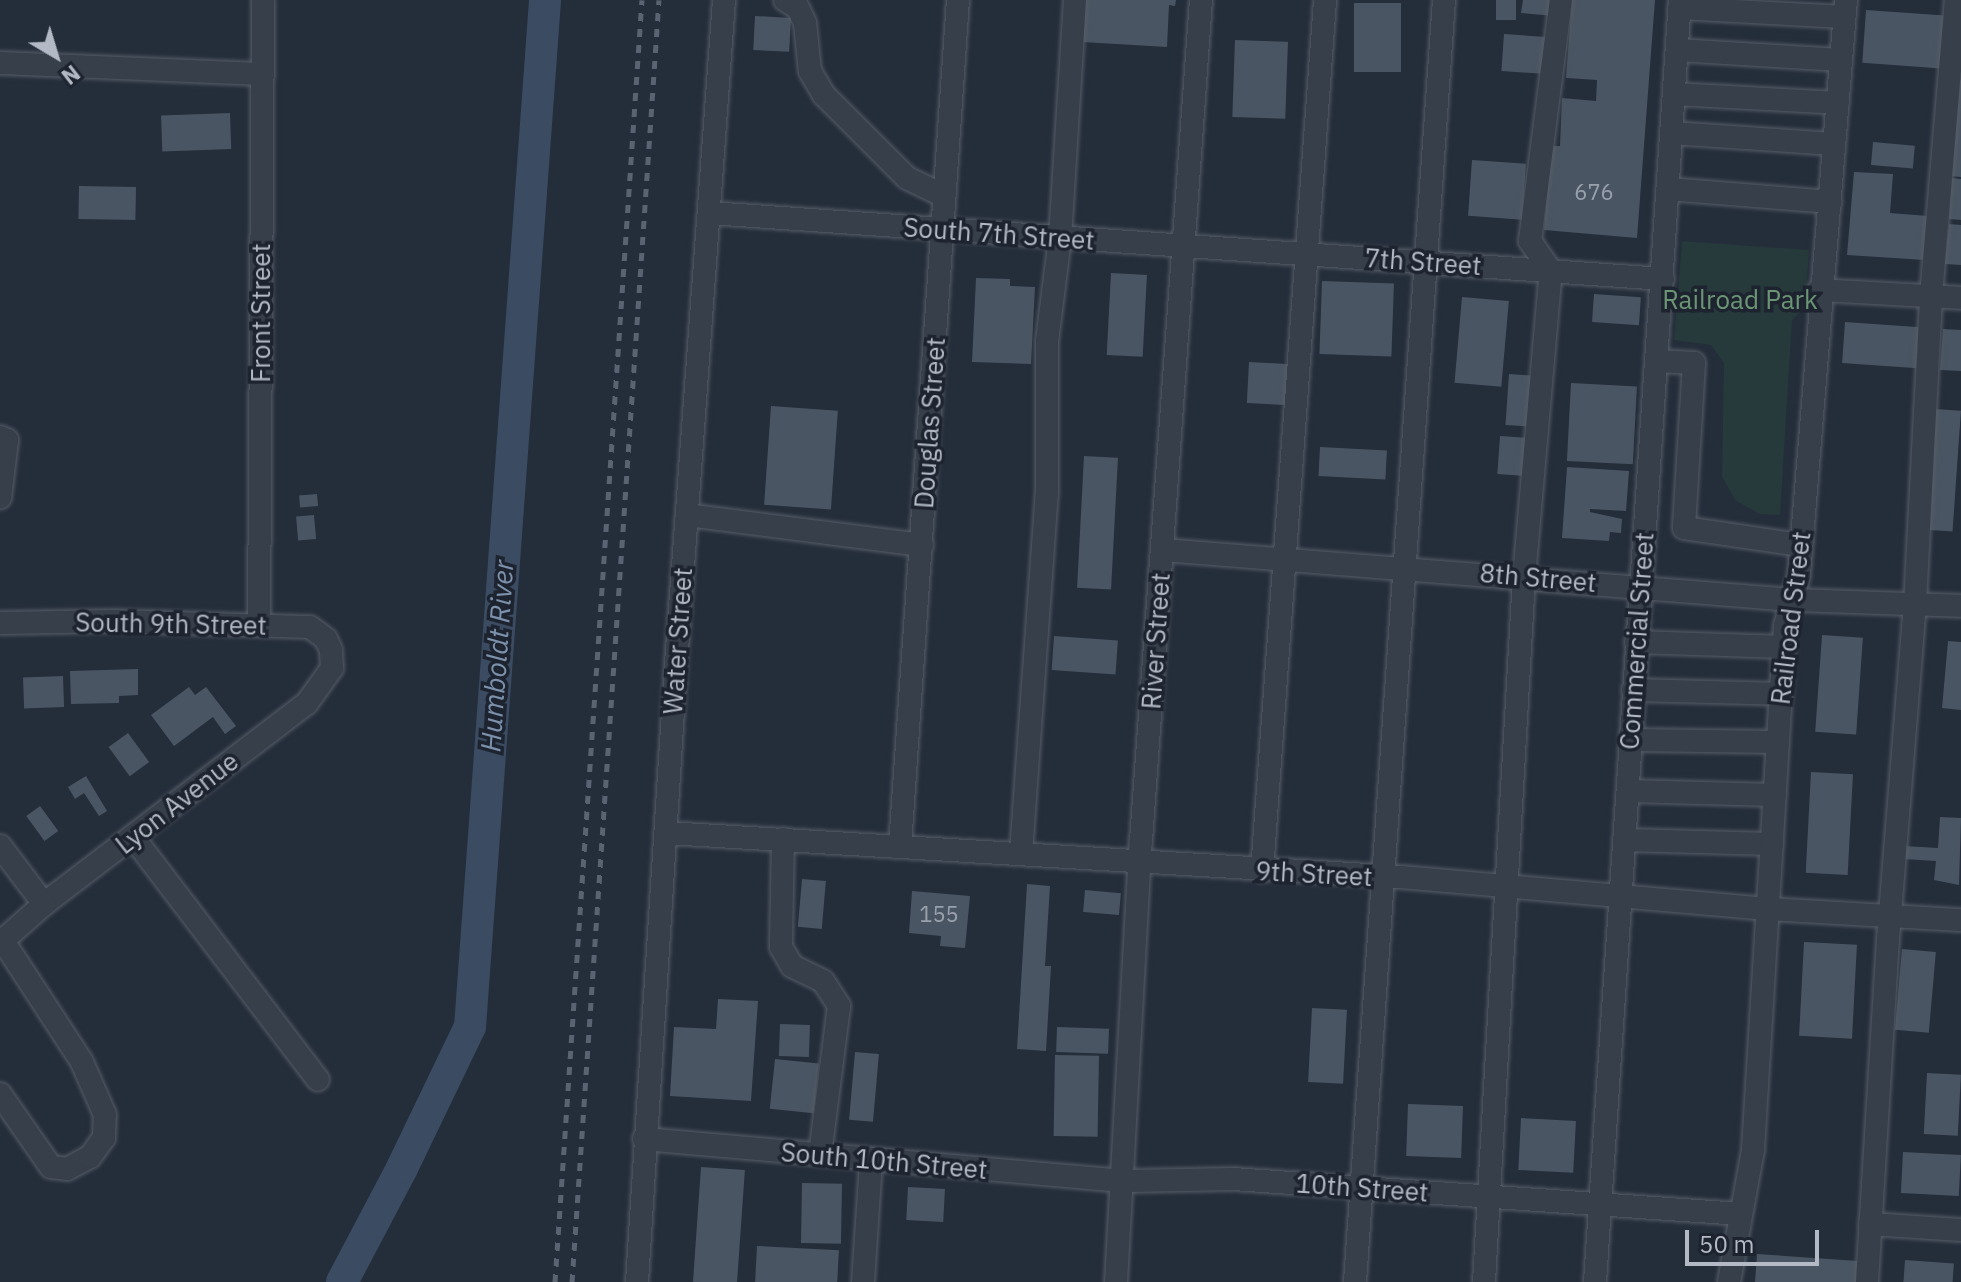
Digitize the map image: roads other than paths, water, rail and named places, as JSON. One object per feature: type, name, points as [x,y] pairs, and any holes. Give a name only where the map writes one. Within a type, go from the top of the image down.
[{"type":"street","name":"Front Street","points":[[259,625],[263,0]]},
{"type":"street","name":"Water Street","points":[[637,1282],[644,1139],[724,0]]},
{"type":"street","points":[[785,0],[798,8],[805,23],[810,71],[824,95],[907,178],[944,196]]},
{"type":"street","name":"Douglas Street","points":[[900,846],[958,0]]},
{"type":"street","points":[[1021,853],[1047,493],[1047,341],[1060,238],[1075,0]]},
{"type":"street","name":"River Street","points":[[1116,1282],[1141,864],[1201,0]]},
{"type":"street","points":[[1262,871],[1325,0]]},
{"type":"street","points":[[1355,1282],[1444,0]]},
{"type":"street","points":[[1484,1282],[1524,577],[1551,271],[1530,241],[1561,0]]},
{"type":"street","points":[[1867,1282],[1888,939],[1915,604],[1931,296],[1956,0]]},
{"type":"street","points":[[1680,4],[1845,8]]},
{"type":"street","name":"Commercial Street","points":[[1595,1282],[1680,4]]},
{"type":"street","name":"Railroad Street","points":[[1729,1282],[1753,1150],[1784,647],[1799,575],[1819,290],[1830,202],[1845,8]]},
{"type":"street","points":[[1677,50],[1841,60]]},
{"type":"street","points":[[0,63],[261,74]]},
{"type":"street","points":[[1674,94],[1838,103]]},
{"type":"street","points":[[1672,133],[1834,144]]},
{"type":"street","points":[[1668,189],[1830,202]]},
{"type":"street","name":"South 7th Street","points":[[710,213],[1184,246]]},
{"type":"street","name":"7th Street","points":[[1184,246],[1663,279]]},
{"type":"street","points":[[1819,290],[1961,298]]},
{"type":"street","points":[[1657,361],[1694,363],[1684,528],[1801,545]]},
{"type":"street","points":[[0,437],[7,440],[0,498]]},
{"type":"street","points":[[687,515],[922,545]]},
{"type":"street","name":"8th Street","points":[[1163,550],[1792,600],[1961,606]]},
{"type":"street","name":"South 9th Street","points":[[0,623],[115,621],[310,627],[326,639],[331,650]]},
{"type":"street","points":[[1636,642],[1784,647]]},
{"type":"street","name":"Lyon Avenue","points":[[2,942],[44,904],[307,703],[328,678],[331,650]]},
{"type":"street","points":[[1633,690],[1781,694]]},
{"type":"street","points":[[1631,740],[1778,742]]},
{"type":"street","points":[[1628,791],[1775,795]]},
{"type":"street","name":"9th Street","points":[[667,833],[1383,877],[1768,909],[1961,920]]},
{"type":"street","points":[[133,837],[318,1080]]},
{"type":"street","points":[[783,839],[781,947],[792,966],[823,981],[839,1006],[820,1155]]},
{"type":"street","points":[[1625,840],[1772,844]]},
{"type":"street","points":[[0,846],[44,904]]},
{"type":"street","points":[[0,1094],[51,1167],[67,1169],[90,1157],[104,1138],[105,1115],[82,1062],[2,942]]},
{"type":"street","name":"South 10th Street","points":[[644,1139],[1123,1181]]},
{"type":"street","points":[[863,1282],[871,1160]]},
{"type":"street","name":"10th Street","points":[[1123,1181],[1233,1179],[1741,1214]]},
{"type":"street","points":[[1870,1224],[1961,1230]]},
{"type":"waterway","name":"Humboldt River","points":[[342,1282],[402,1168],[470,1027],[545,0]]},
{"type":"railway","points":[[555,1282],[642,0]]},
{"type":"railway","points":[[572,1282],[659,0]]},
{"type":"park label","name":"Railroad Park","points":[[1740,300]]}]
